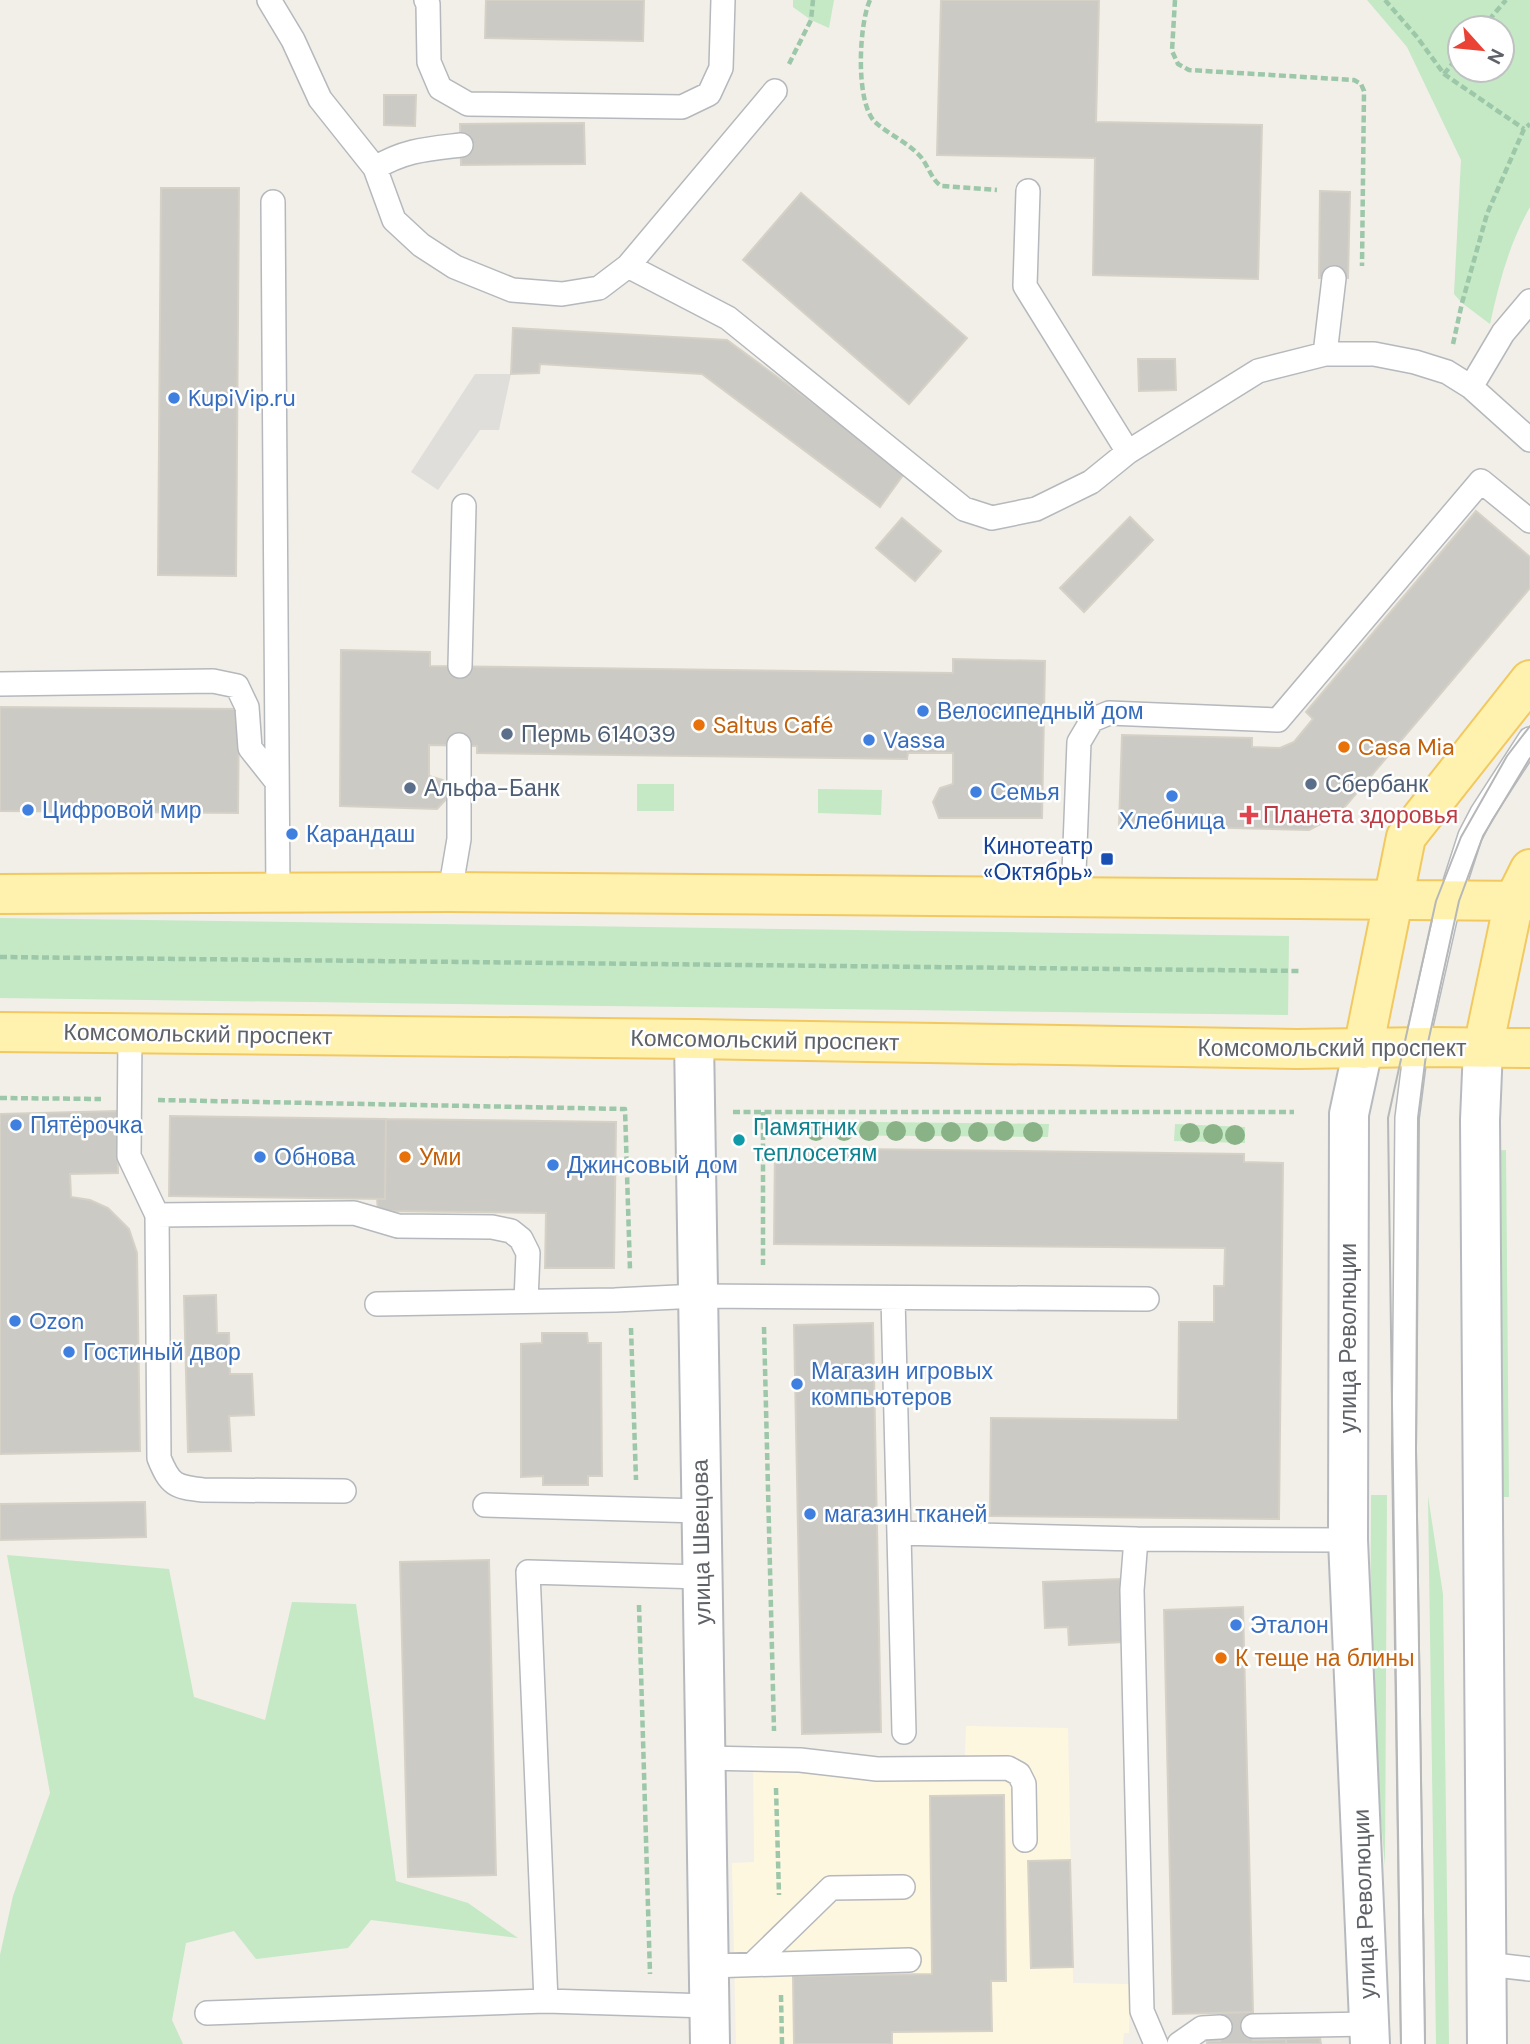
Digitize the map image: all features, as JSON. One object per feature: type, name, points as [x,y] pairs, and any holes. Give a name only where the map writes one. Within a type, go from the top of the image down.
[{"type":"main road","name":"улица Революции","points":[[1369,2034],[1348,1540],[1349,1114],[1406,837],[1530,680]]},
{"type":"main road","points":[[0,894],[450,892],[1448,901],[1525,890],[1483,1048],[1480,1134],[1486,2044]]},
{"type":"main road","name":"Комсомольский проспект","points":[[0,1032],[1363,1049],[1530,1048]]},
{"type":"main road","name":"улица Швецова","points":[[694,1039],[709,2044]]},
{"type":"lane","points":[[269,0],[293,40],[320,99],[375,169],[394,220],[421,245],[455,267],[512,290],[562,294],[599,288],[628,266],[775,91]]},
{"type":"lane","points":[[426,0],[429,62],[440,88],[468,104],[682,107],[709,94],[721,68],[723,0]]},
{"type":"lane","points":[[375,169],[408,152],[461,145]]},
{"type":"lane","points":[[1028,191],[1025,279],[1028,293],[1128,452]]},
{"type":"lane","points":[[273,202],[278,893]]},
{"type":"lane","points":[[628,266],[728,318],[964,509],[992,518],[1035,509],[1091,482],[1128,452],[1258,371],[1325,354],[1374,355],[1416,362],[1447,372],[1471,387],[1530,440]]},
{"type":"lane","points":[[1325,354],[1332,289]]},
{"type":"lane","points":[[1471,387],[1503,333],[1530,301]]},
{"type":"lane","points":[[1073,898],[1079,742],[1092,720],[1109,713],[1278,720],[1481,481],[1530,521]]},
{"type":"lane","points":[[460,666],[464,506]]},
{"type":"lane","points":[[0,684],[213,681],[237,686],[247,707],[250,748],[277,782]]},
{"type":"lane","points":[[1413,2044],[1404,1450],[1407,1118],[1416,1047],[1448,901],[1470,836],[1530,739]]},
{"type":"lane","points":[[450,892],[459,839],[459,745]]},
{"type":"lane","points":[[130,1033],[130,1156],[158,1215],[159,1458],[167,1478],[180,1488],[203,1490],[344,1491]]},
{"type":"lane","points":[[158,1215],[354,1213],[398,1226],[492,1227],[510,1231],[521,1239],[528,1253],[526,1301]]},
{"type":"lane","points":[[377,1304],[698,1296],[1147,1300]]},
{"type":"lane","points":[[893,1298],[904,1732]]},
{"type":"lane","points":[[485,1505],[701,1511]]},
{"type":"lane","points":[[899,1533],[1136,1539],[1348,1540]]},
{"type":"lane","points":[[1136,1539],[1132,1590],[1142,2011],[1156,2044]]},
{"type":"lane","points":[[546,2001],[528,1572],[702,1577]]},
{"type":"lane","points":[[705,1758],[800,1760],[877,1769],[1008,1768],[1019,1774],[1024,1784],[1025,1840]]},
{"type":"lane","points":[[753,1964],[831,1888],[903,1887]]},
{"type":"lane","points":[[709,1966],[909,1960]]},
{"type":"lane","points":[[1486,1964],[1530,1969]]},
{"type":"lane","points":[[208,2012],[546,2001],[709,2006]]},
{"type":"lane","points":[[1253,2026],[1369,2034]]},
{"type":"lane","points":[[1179,2044],[1202,2028],[1220,2027]]},
{"type":"path","points":[[775,91],[811,20],[813,0]]},
{"type":"path","points":[[870,0],[865,12],[861,42],[862,75],[866,101],[873,120],[919,155],[934,181],[941,186],[1028,191]]},
{"type":"path","points":[[1175,0],[1172,51],[1178,64],[1189,70],[1354,80],[1361,84],[1364,91],[1362,285],[1332,289]]},
{"type":"path","points":[[1385,0],[1444,74],[1524,130]]},
{"type":"path","points":[[1494,14],[1506,0]]},
{"type":"path","points":[[1447,372],[1462,303],[1488,214],[1524,130],[1530,124]]},
{"type":"path","points":[[0,957],[1301,971]]},
{"type":"path","points":[[0,1098],[625,1109]]},
{"type":"path","points":[[727,1112],[1294,1112]]},
{"type":"path","points":[[763,1112],[764,1297],[780,1938]]},
{"type":"path","points":[[780,1964],[782,2044]]},
{"type":"shaded area","points":[[475,374],[511,374],[499,430],[480,430],[438,490],[411,472]]},
{"type":"shaded area","points":[[966,1726],[1068,1728],[1073,1983],[1130,1984],[1129,2033],[1124,2033],[1123,2044],[736,2044],[732,1863],[754,1862],[753,1745],[882,1756],[965,1756]]},
{"type":"green space","points":[[793,0],[834,0],[829,28],[811,20],[793,7]]},
{"type":"green space","points":[[1367,0],[1530,0],[1530,207],[1506,264],[1490,324],[1454,294],[1461,160],[1407,47]]},
{"type":"green space","points":[[637,784],[674,784],[674,811],[637,811]]},
{"type":"green space","points":[[818,789],[882,790],[881,815],[818,813]]},
{"type":"green space","points":[[0,918],[1289,936],[1288,1015],[0,998]]},
{"type":"green space","points":[[793,1121],[1049,1124],[1048,1137],[793,1135]]},
{"type":"green space","points":[[1175,1124],[1245,1127],[1245,1143],[1174,1141]]},
{"type":"green space","points":[[1506,1150],[1509,1497],[1490,1497],[1487,1151]]},
{"type":"green space","points":[[1371,1495],[1387,1495],[1385,1866],[1370,1695]]},
{"type":"green space","points":[[1428,1496],[1443,1594],[1449,2044],[1436,2044]]},
{"type":"green space","points":[[7,1555],[169,1569],[194,1697],[265,1720],[292,1602],[356,1604],[396,1881],[468,1903],[518,1938],[371,1920],[348,1948],[256,1959],[234,1931],[186,1943],[172,2020],[183,2044],[0,2044],[0,1955],[13,1896],[50,1793]]},
{"type":"building","points":[[486,0],[644,0],[643,41],[485,38]]},
{"type":"building","points":[[941,0],[1099,0],[1096,122],[1262,125],[1258,279],[1093,275],[1095,158],[937,155]]},
{"type":"building","points":[[384,95],[416,95],[415,126],[384,125]]},
{"type":"building","points":[[584,123],[585,164],[461,165],[460,124]]},
{"type":"building","points":[[161,188],[239,188],[236,576],[158,575]]},
{"type":"building","points":[[1320,191],[1350,192],[1348,278],[1319,278]]},
{"type":"building","points":[[801,193],[967,338],[909,404],[743,260]]},
{"type":"building","points":[[513,328],[727,340],[906,471],[880,507],[702,374],[540,364],[539,373],[511,374]]},
{"type":"building","points":[[1138,359],[1175,359],[1176,390],[1139,391]]},
{"type":"building","points":[[1476,511],[1530,557],[1530,588],[1338,815],[1309,830],[1119,825],[1122,735],[1252,738],[1252,747],[1280,748],[1294,742],[1313,719],[1306,712]]},
{"type":"building","points":[[1130,517],[1153,540],[1084,612],[1060,588]]},
{"type":"building","points":[[902,518],[941,551],[915,581],[876,548]]},
{"type":"building","points":[[341,650],[430,652],[430,666],[953,673],[953,659],[1045,661],[1042,818],[939,818],[933,802],[940,788],[953,784],[953,753],[908,753],[907,759],[477,753],[477,746],[429,745],[429,776],[443,780],[450,795],[437,809],[340,806]]},
{"type":"building","points":[[0,707],[239,709],[238,813],[0,811]]},
{"type":"building","name":"Гостиный двор","points":[[117,1111],[118,1173],[70,1174],[71,1197],[90,1200],[108,1208],[129,1229],[137,1253],[140,1451],[0,1454],[0,1114]]},
{"type":"building","points":[[170,1116],[386,1119],[385,1199],[169,1196]]},
{"type":"building","points":[[386,1119],[616,1122],[614,1268],[545,1268],[546,1213],[378,1211],[377,1199],[385,1199]]},
{"type":"building","points":[[775,1148],[1244,1154],[1244,1162],[1283,1163],[1279,1519],[990,1516],[991,1418],[1178,1420],[1179,1322],[1214,1322],[1214,1286],[1224,1286],[1225,1248],[774,1244]]},
{"type":"building","points":[[216,1295],[217,1333],[229,1333],[230,1374],[252,1374],[254,1415],[229,1416],[231,1451],[188,1452],[184,1296]]},
{"type":"building","points":[[873,1323],[881,1732],[802,1734],[794,1325]]},
{"type":"building","points":[[542,1333],[587,1333],[588,1343],[601,1343],[602,1476],[588,1476],[588,1485],[543,1485],[543,1476],[521,1477],[521,1344],[542,1343]]},
{"type":"building","points":[[145,1502],[146,1537],[0,1540],[0,1504]]},
{"type":"building","points":[[489,1560],[496,1875],[408,1877],[400,1562]]},
{"type":"building","points":[[1120,1579],[1123,1642],[1069,1645],[1068,1627],[1045,1628],[1043,1582]]},
{"type":"building","points":[[1243,1607],[1253,2012],[1173,2014],[1164,1610]]},
{"type":"building","points":[[1004,1795],[1006,1981],[991,1981],[992,2031],[892,2032],[892,2044],[794,2044],[793,1976],[932,1974],[930,1796]]},
{"type":"building","points":[[1070,1860],[1073,1967],[1031,1968],[1028,1861]]},
{"type":"building","points":[[1253,2012],[1253,2040],[1286,2039],[1286,2044],[1207,2044],[1207,2041],[1220,2041],[1220,2013]]},
{"type":"building","points":[[1320,2038],[1321,2044],[1286,2044],[1286,2039]]},
{"type":"tram line","points":[[1401,2044],[1388,1118],[1436,901],[1461,837],[1507,756],[1530,726]]},
{"type":"tram line","points":[[1425,2044],[1416,1450],[1418,1118],[1427,1047],[1459,901],[1483,836],[1530,758]]},
{"type":"place","name":"KupiVip.ru","points":[[174,398]]},
{"type":"place","name":"Велосипедный дом","points":[[923,711]]},
{"type":"place","name":"Saltus Café","points":[[699,725]]},
{"type":"place","name":"Пермь 614039","points":[[507,734]]},
{"type":"place","name":"Vassa","points":[[869,740]]},
{"type":"place","name":"Casa Mia","points":[[1344,747]]},
{"type":"place","name":"Сбербанк","points":[[1311,784]]},
{"type":"place","name":"Альфа-Банк","points":[[410,788]]},
{"type":"place","name":"Семья","points":[[976,792]]},
{"type":"place","name":"Хлебница","points":[[1172,796]]},
{"type":"place","name":"Цифровой мир","points":[[28,810]]},
{"type":"place","name":"Планета здоровья","points":[[1249,815]]},
{"type":"place","name":"Карандаш","points":[[292,834]]},
{"type":"place","name":"Кинотеатр «Октябрь»","points":[[1107,859]]},
{"type":"place","name":"Пятёрочка","points":[[16,1125]]},
{"type":"place","name":"Памятник теплосетям","points":[[739,1140]]},
{"type":"place","name":"Обнова","points":[[260,1157]]},
{"type":"place","name":"Уми","points":[[405,1157]]},
{"type":"place","name":"Джинсовый дом","points":[[553,1165]]},
{"type":"place","name":"Ozon","points":[[15,1321]]},
{"type":"place","name":"Гостиный двор","points":[[69,1352]]},
{"type":"place","name":"Магазин игровых компьютеров","points":[[797,1384]]},
{"type":"place","name":"магазин тканей","points":[[810,1514]]},
{"type":"place","name":"Эталон","points":[[1236,1625]]},
{"type":"place","name":"К теще на блины","points":[[1221,1658]]}]
